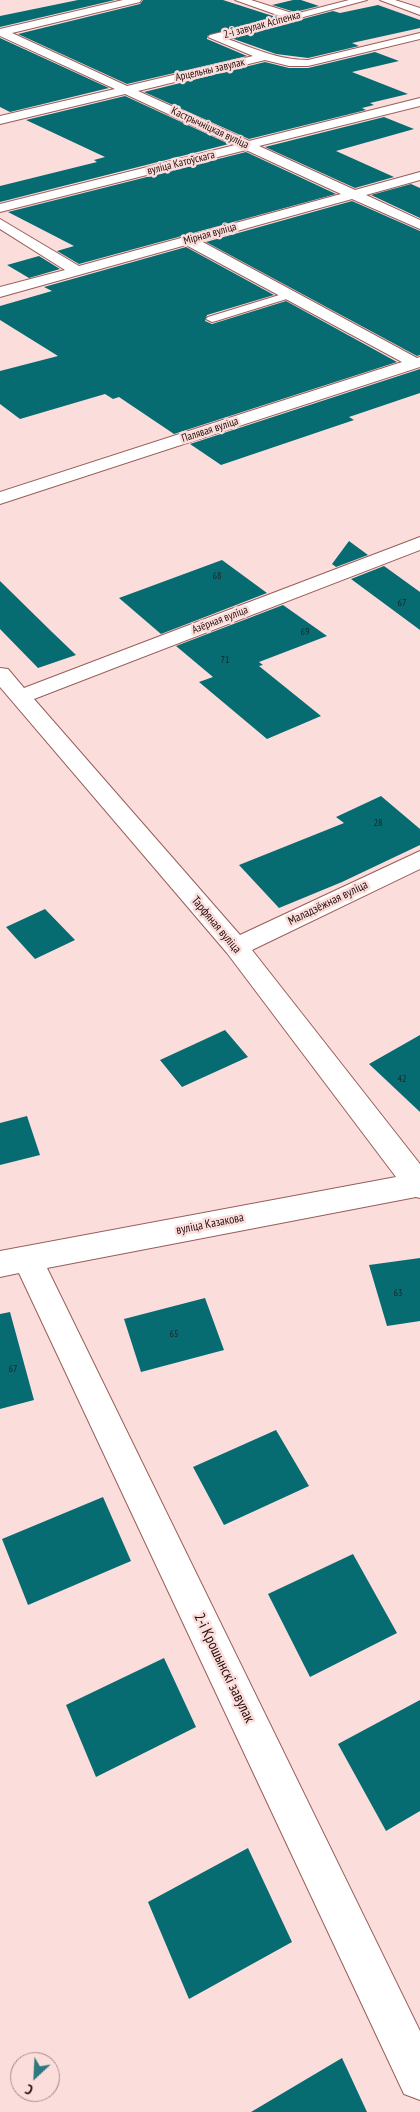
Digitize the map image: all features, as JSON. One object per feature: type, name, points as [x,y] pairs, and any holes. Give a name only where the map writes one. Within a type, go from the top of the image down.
[{"type":"street","points":[[1,33],[136,0]]},
{"type":"street","points":[[240,0],[292,16]]},
{"type":"street","name":"2-і завулак Асіпенка","points":[[265,57],[214,37],[362,0]]},
{"type":"street","points":[[385,0],[420,12]]},
{"type":"street","name":"Кастрычніцкая вуліца","points":[[1,33],[420,225]]},
{"type":"street","name":"Арцельны завулак","points":[[0,120],[265,57],[289,63],[308,63],[420,36]]},
{"type":"street","name":"вуліца Катоўскага","points":[[0,208],[420,102]]},
{"type":"street","name":"Мірная вуліца","points":[[0,292],[420,176]]},
{"type":"street","points":[[0,223],[77,271]]},
{"type":"street","points":[[188,240],[417,363]]},
{"type":"street","name":"Палявая вуліца","points":[[0,498],[417,363]]},
{"type":"street","name":"Азёрная вуліца","points":[[20,697],[420,543]]},
{"type":"street","name":"Тарфяная вуліца","points":[[0,674],[236,947],[420,1184]]},
{"type":"street","name":"Маладзёжная вуліца","points":[[236,947],[420,859]]},
{"type":"street","name":"вуліца Казакова","points":[[14,1261],[420,1184]]},
{"type":"street","name":"2-і Крошынскі завулак","points":[[14,1261],[420,2078]]},
{"type":"lane","points":[[212,318],[289,295]]},
{"type":"building","points":[[78,0],[115,0],[0,27],[0,16]]},
{"type":"building","points":[[143,0],[223,0],[276,17],[207,36],[207,39],[247,56],[127,84],[18,34],[140,4]]},
{"type":"building","points":[[301,0],[319,6],[295,12],[272,5]]},
{"type":"building","points":[[378,5],[420,20],[420,28],[352,43],[359,46],[308,58],[276,54],[231,38],[333,11],[340,13]]},
{"type":"building","points":[[0,38],[109,88],[10,112],[0,107]]},
{"type":"building","points":[[375,52],[399,61],[352,72],[408,94],[370,103],[374,105],[362,108],[366,110],[249,139],[144,92],[265,62],[289,68],[308,68]]},
{"type":"building","points":[[125,96],[229,144],[0,202],[0,186],[97,162],[94,160],[105,157],[26,120]]},
{"type":"building","points":[[384,117],[414,129],[336,151],[394,177],[355,188],[265,147]]},
{"type":"building","points":[[246,152],[336,194],[79,264],[57,251],[74,246],[8,212]]},
{"type":"building","points":[[411,184],[420,188],[420,218],[371,195]]},
{"type":"building","points":[[352,201],[420,231],[420,355],[417,356],[206,242]]},
{"type":"building","points":[[186,247],[274,295],[207,315],[205,321],[212,324],[286,301],[397,362],[174,434],[119,397],[113,399],[105,394],[20,419],[0,404],[0,371],[58,356],[0,320],[0,306],[52,291],[44,287]]},
{"type":"building","points":[[39,256],[60,269],[29,278],[7,265]]},
{"type":"building","points":[[420,369],[420,393],[349,417],[354,420],[221,465],[190,444]]},
{"type":"building","points":[[349,541],[368,555],[336,567],[332,564]]},
{"type":"building","points":[[222,560],[267,593],[161,634],[119,598]]},
{"type":"building","points":[[384,566],[420,592],[420,630],[351,579]]},
{"type":"building","points":[[0,581],[76,655],[38,668],[0,629]]},
{"type":"building","points":[[283,605],[327,636],[259,662],[263,665],[259,666],[321,716],[267,739],[199,682],[213,677],[176,646]]},
{"type":"building","points":[[381,796],[420,829],[420,845],[342,882],[279,908],[239,865],[344,823],[336,817]]},
{"type":"building","points":[[45,909],[75,940],[35,959],[6,927]]},
{"type":"building","points":[[225,1030],[248,1057],[182,1087],[160,1060]]},
{"type":"building","points":[[420,1035],[420,1112],[369,1064]]},
{"type":"building","points":[[27,1116],[40,1155],[0,1165],[0,1123]]},
{"type":"building","points":[[420,1258],[420,1321],[387,1326],[369,1265]]},
{"type":"building","points":[[205,1298],[224,1350],[141,1372],[124,1319]]},
{"type":"building","points":[[10,1312],[34,1400],[0,1409],[0,1314]]},
{"type":"building","points":[[276,1430],[309,1486],[224,1525],[193,1467]]},
{"type":"building","points":[[103,1497],[131,1561],[28,1605],[2,1539]]},
{"type":"building","points":[[353,1554],[397,1633],[310,1677],[268,1594]]},
{"type":"building","points":[[164,1658],[196,1727],[96,1777],[66,1705]]},
{"type":"building","points":[[420,1700],[420,1811],[386,1831],[338,1744]]},
{"type":"building","points":[[248,1848],[292,1942],[189,1999],[148,1902]]},
{"type":"building","points":[[342,2058],[367,2112],[251,2112]]}]
